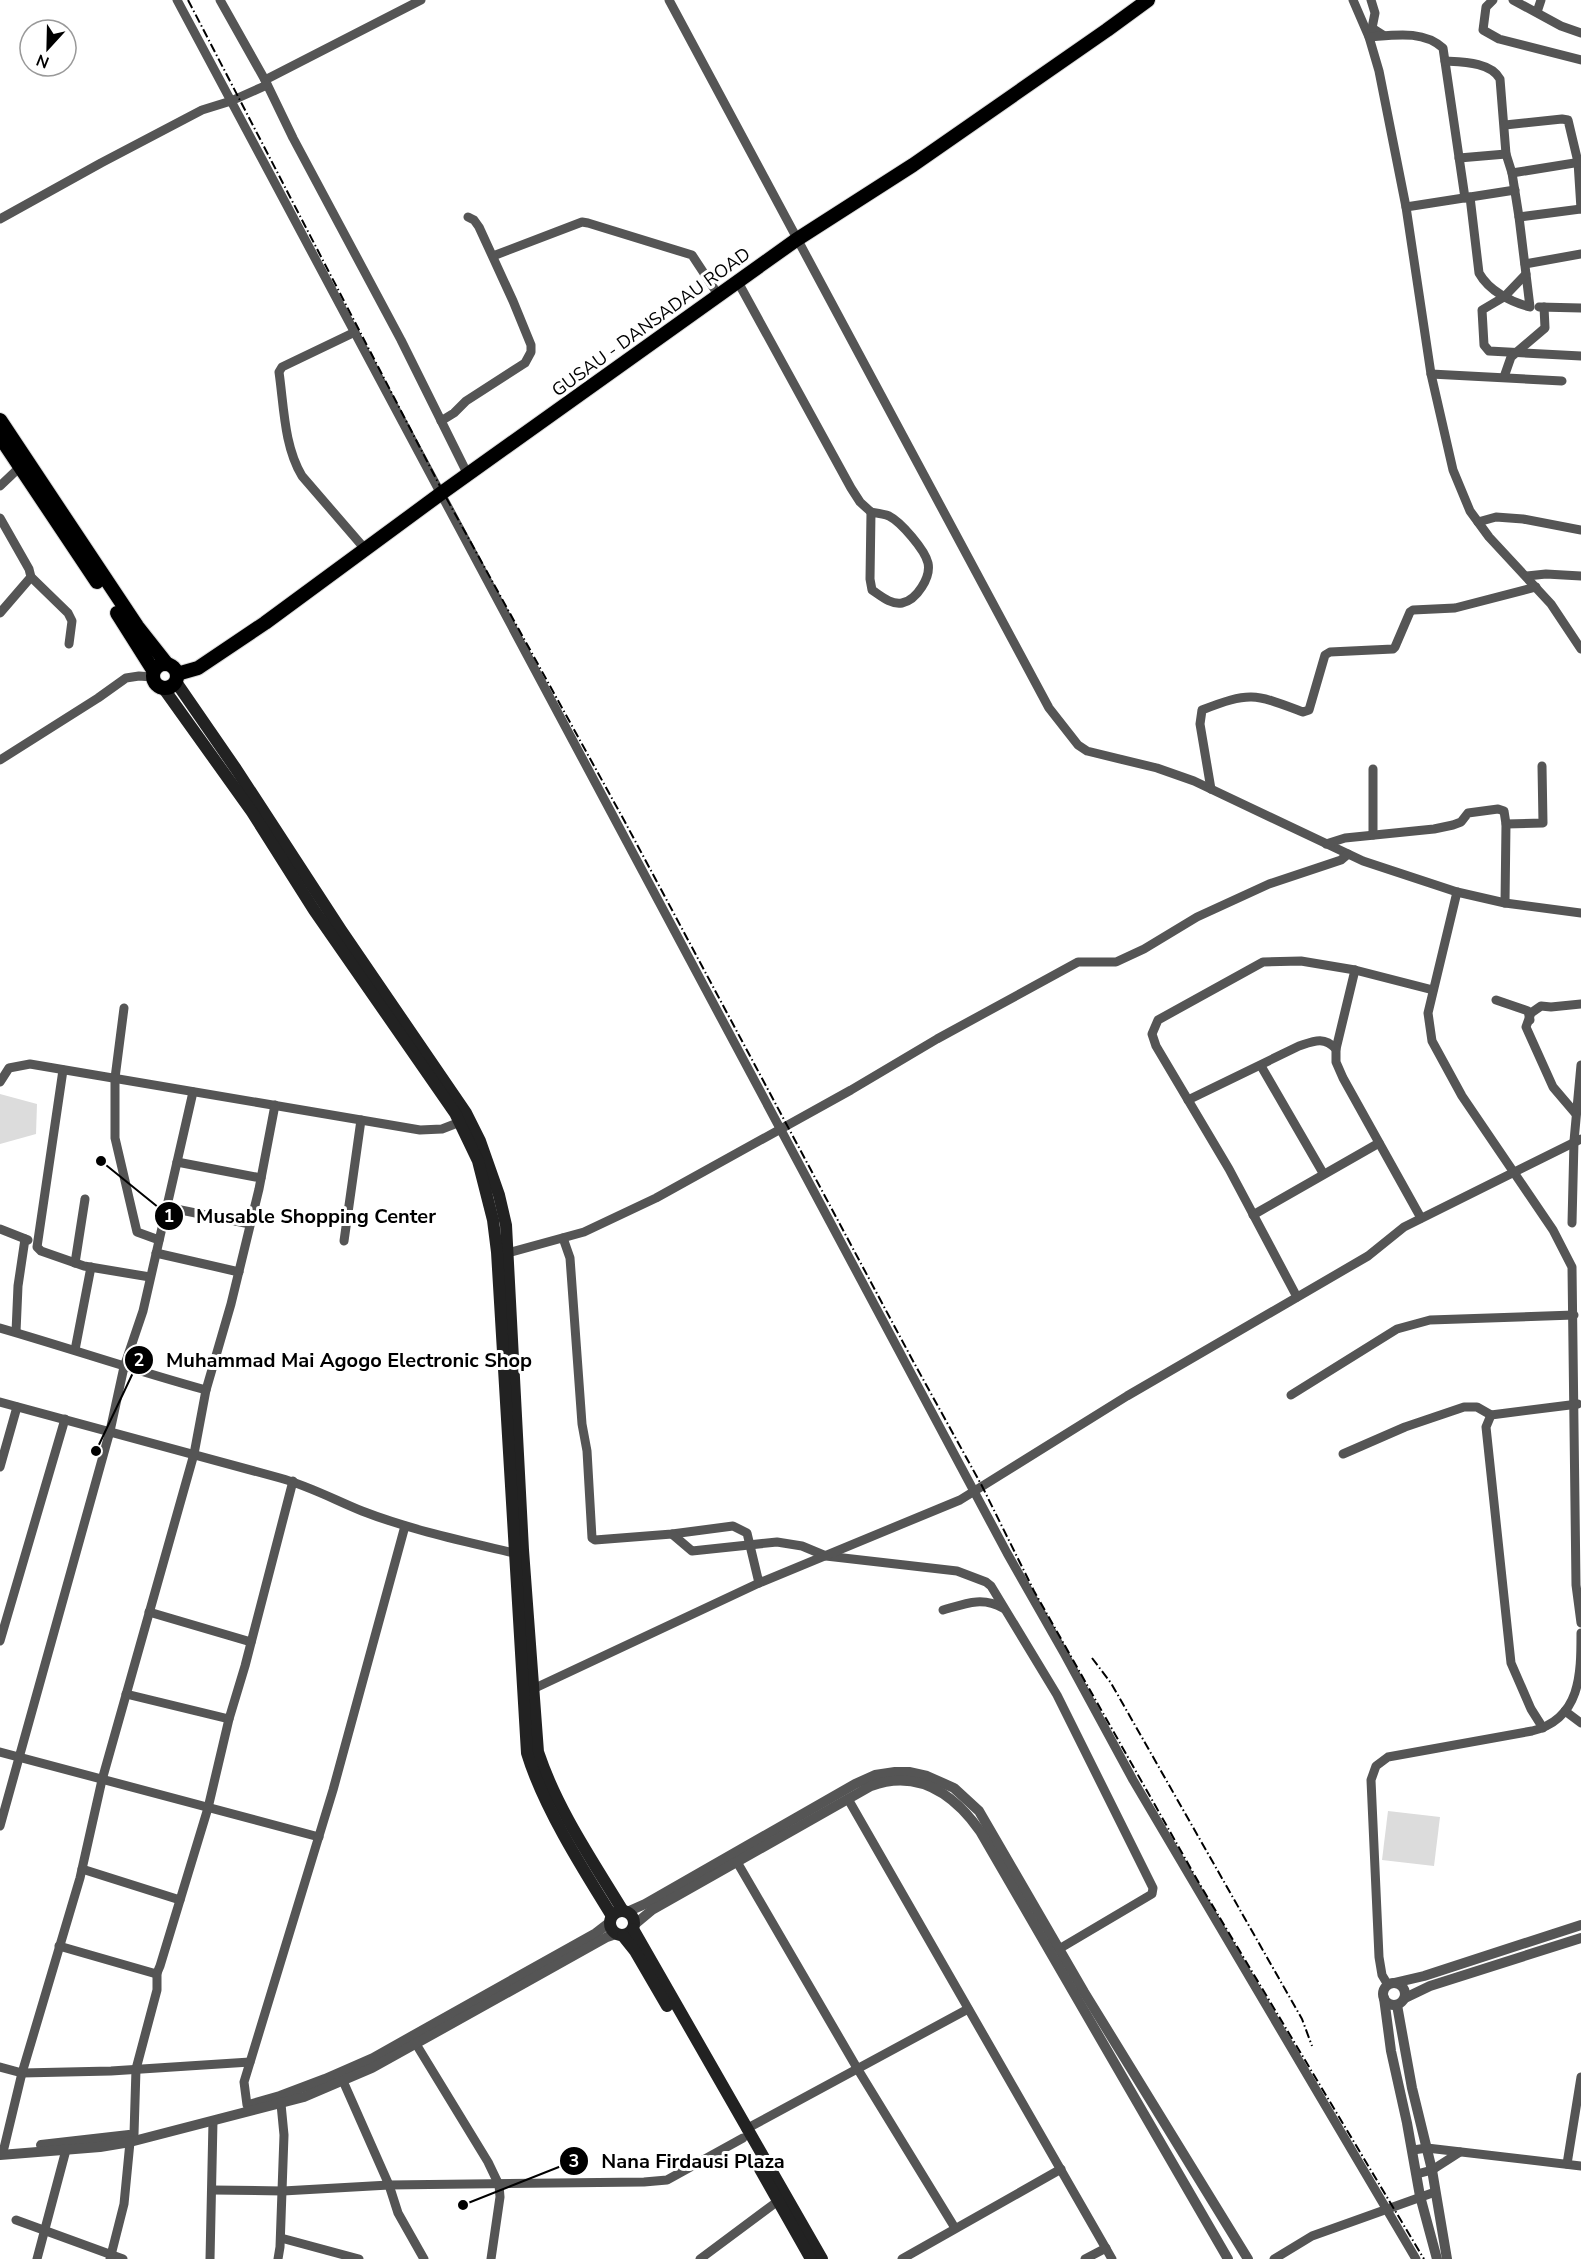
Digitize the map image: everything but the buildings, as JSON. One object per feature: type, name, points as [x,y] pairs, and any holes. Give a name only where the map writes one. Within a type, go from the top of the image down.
[{"type":"main road","name":"GUSAU - DANSADAU ROAD","points":[[153,674],[159,665],[171,677],[198,668],[796,240],[913,165],[1148,0]]},
{"type":"main road","points":[[0,420],[171,677],[252,812],[356,961],[460,1122],[478,1161],[495,1235],[527,1753],[532,1771],[547,1802],[618,1915]]},
{"type":"main road","points":[[0,436],[153,674],[154,684],[171,677]]},
{"type":"main road","points":[[356,961],[443,1078],[466,1113],[480,1141],[499,1195],[506,1225],[508,1253],[523,1550],[536,1744],[549,1783],[596,1869],[618,1915],[612,1931],[627,1931]]},
{"type":"main road","points":[[618,1915],[633,1917],[627,1931],[646,1969],[822,2259]]},
{"type":"main road","points":[[745,2134],[778,2201],[812,2259]]},
{"type":"street","points":[[177,0],[973,1492],[1133,1780],[1416,2259]]},
{"type":"street","points":[[220,0],[266,82],[468,475]]},
{"type":"street","points":[[0,219],[193,115],[231,101],[421,0]]},
{"type":"street","points":[[669,0],[1016,646],[1056,717],[1077,745],[1087,751],[1157,768],[1211,789],[1348,854],[1457,892],[1505,903],[1581,913]]},
{"type":"street","points":[[1353,0],[1369,37],[1379,71],[1406,207],[1431,374],[1453,470],[1464,502],[1489,537],[1527,576],[1566,623],[1581,649]]},
{"type":"street","points":[[1371,0],[1375,13],[1372,28],[1384,36]]},
{"type":"street","points":[[1493,0],[1486,6],[1483,30],[1505,41],[1581,60]]},
{"type":"street","points":[[1513,0],[1561,26],[1581,33]]},
{"type":"street","points":[[1537,12],[1541,0]]},
{"type":"street","points":[[1369,37],[1405,34],[1434,40],[1443,48],[1459,158],[1468,197],[1479,273],[1482,279],[1504,297],[1530,307],[1581,308]]},
{"type":"street","points":[[1445,60],[1490,68],[1498,75],[1505,125],[1506,154],[1515,190],[1530,307]]},
{"type":"street","points":[[1505,125],[1568,120],[1580,162],[1581,209],[1519,217]]},
{"type":"street","points":[[1459,158],[1506,154]]},
{"type":"street","points":[[1512,173],[1580,162]]},
{"type":"street","points":[[1406,207],[1515,190]]},
{"type":"street","points":[[441,421],[454,413],[466,401],[525,363],[531,352],[526,334],[494,256],[479,227],[474,220],[468,217]]},
{"type":"street","points":[[494,256],[582,222],[588,223],[692,255],[718,296]]},
{"type":"street","points":[[1581,254],[1526,269],[1504,297],[1482,310],[1484,345],[1490,351],[1581,356]]},
{"type":"street","points":[[738,282],[860,502],[871,512],[890,517],[905,530],[927,559],[928,573],[921,587],[914,596],[902,603],[890,602],[872,590],[870,579],[871,512]]},
{"type":"street","points":[[1504,377],[1508,363],[1517,352],[1545,328],[1544,307]]},
{"type":"street","points":[[355,332],[282,367],[279,372],[290,448],[295,464],[302,476],[365,549]]},
{"type":"street","points":[[1431,374],[1562,381]]},
{"type":"street","points":[[0,486],[20,467]]},
{"type":"street","points":[[1478,522],[1496,517],[1523,519],[1581,530]]},
{"type":"street","points":[[0,518],[29,569],[31,577],[68,613],[72,621],[69,644]]},
{"type":"street","points":[[1527,576],[1546,574],[1581,576]]},
{"type":"street","points":[[0,613],[31,577]]},
{"type":"street","points":[[1211,789],[1200,724],[1202,710],[1228,700],[1251,696],[1264,697],[1303,712],[1309,710],[1326,655],[1330,652],[1393,649],[1413,610],[1455,608],[1536,587]]},
{"type":"street","points":[[0,760],[126,678],[153,674]]},
{"type":"street","points":[[1506,824],[1543,823],[1542,766]]},
{"type":"street","points":[[1373,769],[1373,835]]},
{"type":"street","points":[[1326,844],[1345,838],[1434,830],[1461,822],[1468,813],[1498,809],[1504,811],[1506,824],[1505,903]]},
{"type":"street","points":[[508,1253],[584,1232],[656,1198],[1078,962],[1116,962],[1144,949],[1197,917],[1269,884],[1341,860],[1348,854]]},
{"type":"street","points":[[1457,892],[1428,1019],[1436,1050],[1462,1096],[1553,1230],[1572,1267],[1578,1404],[1576,1585],[1581,1623]]},
{"type":"street","points":[[1297,1297],[1156,1046],[1152,1034],[1158,1020],[1263,962],[1301,961],[1355,970],[1433,990]]},
{"type":"street","points":[[1355,970],[1336,1049],[1336,1062],[1421,1218]]},
{"type":"street","points":[[1496,1000],[1528,1011],[1530,1020]]},
{"type":"street","points":[[1576,1114],[1553,1087],[1526,1027],[1531,1013],[1541,1006],[1581,1004]]},
{"type":"street","points":[[124,1008],[115,1078],[115,1138],[137,1232],[159,1240]]},
{"type":"street","points":[[1188,1100],[1261,1066],[1288,1050],[1318,1040],[1330,1042],[1336,1049]]},
{"type":"street","points":[[0,1081],[9,1068],[30,1064],[420,1130],[442,1129],[460,1122]]},
{"type":"street","points":[[1553,1230],[1577,1225],[1576,1114],[1581,1065]]},
{"type":"street","points":[[1261,1066],[1323,1173]]},
{"type":"street","points":[[0,1069],[0,1081]]},
{"type":"street","points":[[63,1070],[37,1247],[41,1251],[75,1263],[150,1277]]},
{"type":"street","points":[[0,1826],[21,1758],[110,1431],[124,1367],[143,1311],[193,1092]]},
{"type":"street","points":[[1,2150],[82,1869],[102,1780],[194,1454],[206,1390],[239,1272],[275,1106]]},
{"type":"street","points":[[344,1241],[361,1120]]},
{"type":"street","points":[[533,1689],[759,1583],[950,1504],[973,1492],[1126,1396],[1368,1256],[1392,1236],[1421,1218],[1578,1140]]},
{"type":"street","points":[[1253,1215],[1379,1143]]},
{"type":"street","points":[[177,1162],[261,1178]]},
{"type":"street","points":[[75,1263],[85,1199]]},
{"type":"street","points":[[166,1207],[250,1224]]},
{"type":"street","points":[[0,1229],[37,1242]]},
{"type":"street","points":[[563,1238],[570,1258],[582,1424],[587,1451],[590,1535],[595,1540],[734,1526],[747,1533],[759,1583]]},
{"type":"street","points":[[16,1332],[18,1286],[25,1239]]},
{"type":"street","points":[[156,1253],[239,1272]]},
{"type":"street","points":[[75,1350],[91,1267]]},
{"type":"street","points":[[1291,1395],[1397,1329],[1415,1323],[1430,1320],[1574,1315]]},
{"type":"street","points":[[0,1328],[206,1390]]},
{"type":"street","points":[[0,1402],[293,1481],[405,1526],[514,1553]]},
{"type":"street","points":[[1343,1454],[1405,1427],[1464,1407],[1477,1407],[1491,1414],[1578,1404]]},
{"type":"street","points":[[0,1467],[17,1407]]},
{"type":"street","points":[[1491,1414],[1486,1427],[1511,1663],[1531,1709],[1543,1728]]},
{"type":"street","points":[[0,1641],[65,1419]]},
{"type":"street","points":[[111,2257],[124,2204],[132,2138],[136,2069],[157,1990],[157,1973],[208,1808],[229,1719],[293,1481]]},
{"type":"street","points":[[247,2105],[244,2082],[319,1837],[405,1526]]},
{"type":"street","points":[[672,1534],[692,1551],[786,1543],[802,1546],[826,1556],[957,1572],[991,1586],[1058,1695],[1153,1888],[1152,1894],[1059,1949]]},
{"type":"street","points":[[943,1610],[977,1601],[996,1604],[1005,1609]]},
{"type":"street","points":[[149,1612],[251,1642]]},
{"type":"street","points":[[1447,2259],[1432,2170],[1412,2088],[1401,2002],[1404,1989],[1398,1984],[1391,1984],[1382,1975],[1379,1957],[1371,1780],[1376,1766],[1388,1757],[1543,1728],[1554,1723],[1571,1703],[1579,1680],[1581,1633]]},
{"type":"street","points":[[126,1694],[229,1719]]},
{"type":"street","points":[[1565,1711],[1581,1723]]},
{"type":"street","points":[[0,1752],[319,1837]]},
{"type":"street","points":[[1,2150],[132,2138],[316,2083],[373,2058],[596,1933],[618,1915],[645,1904],[855,1784],[875,1775],[909,1772],[943,1782],[967,1798],[979,1812],[989,1837],[1228,2259]]},
{"type":"street","points":[[1,2150],[66,2150],[132,2138],[281,2104],[343,2081],[416,2044],[607,1937],[627,1931],[652,1910],[871,1786],[885,1781],[902,1780],[938,1789],[965,1810],[989,1837],[1248,2259]]},
{"type":"street","points":[[848,1799],[1112,2259]]},
{"type":"street","points":[[737,1862],[857,2068],[955,2228]]},
{"type":"street","points":[[82,1869],[180,1900]]},
{"type":"street","points":[[1437,2259],[1420,2196],[1413,2150],[1390,2051],[1383,1993],[1391,1984],[1424,1976],[1581,1925]]},
{"type":"street","points":[[1384,1998],[1389,2005],[1401,2002],[1430,1986],[1581,1938]]},
{"type":"street","points":[[59,1946],[157,1973]]},
{"type":"street","points":[[212,2190],[283,2191],[389,2185],[499,2185],[667,2180],[857,2068],[968,2009]]},
{"type":"street","points":[[416,2044],[488,2162],[499,2185],[500,2198],[491,2259]]},
{"type":"street","points":[[0,2067],[22,2073],[250,2062]]},
{"type":"street","points":[[1567,2164],[1581,2077]]},
{"type":"street","points":[[343,2081],[389,2185],[398,2212],[424,2259]]},
{"type":"street","points":[[278,2259],[283,2191],[284,2135],[281,2104]]},
{"type":"street","points":[[210,2259],[213,2121]]},
{"type":"street","points":[[1413,2150],[1427,2148],[1581,2166]]},
{"type":"street","points":[[37,2259],[66,2150]]},
{"type":"street","points":[[1417,2174],[1432,2170],[1460,2152]]},
{"type":"street","points":[[902,2259],[1061,2169]]},
{"type":"street","points":[[1274,2259],[1312,2236],[1435,2192]]},
{"type":"street","points":[[700,2259],[778,2201]]},
{"type":"street","points":[[16,2220],[111,2257],[123,2259]]},
{"type":"street","points":[[280,2238],[359,2259]]},
{"type":"street","points":[[1085,2259],[1106,2248]]},
{"type":"shaded area","points":[[0,1094],[37,1104],[36,1134],[0,1144]]},
{"type":"shaded area","points":[[1388,1811],[1440,1817],[1434,1866],[1382,1860]]},
{"type":"railway","points":[[188,0],[443,492],[625,822],[982,1486],[1034,1591],[1199,1883],[1424,2259]]},
{"type":"railway","points":[[1092,1658],[1111,1683],[1302,2019],[1312,2046]]},
{"type":"place","name":"Musable Shopping Center","points":[[101,1161]]},
{"type":"place","name":"Muhammad Mai Agogo Electronic Shop","points":[[96,1451]]},
{"type":"place","name":"Nana Firdausi Plaza","points":[[463,2205]]}]
